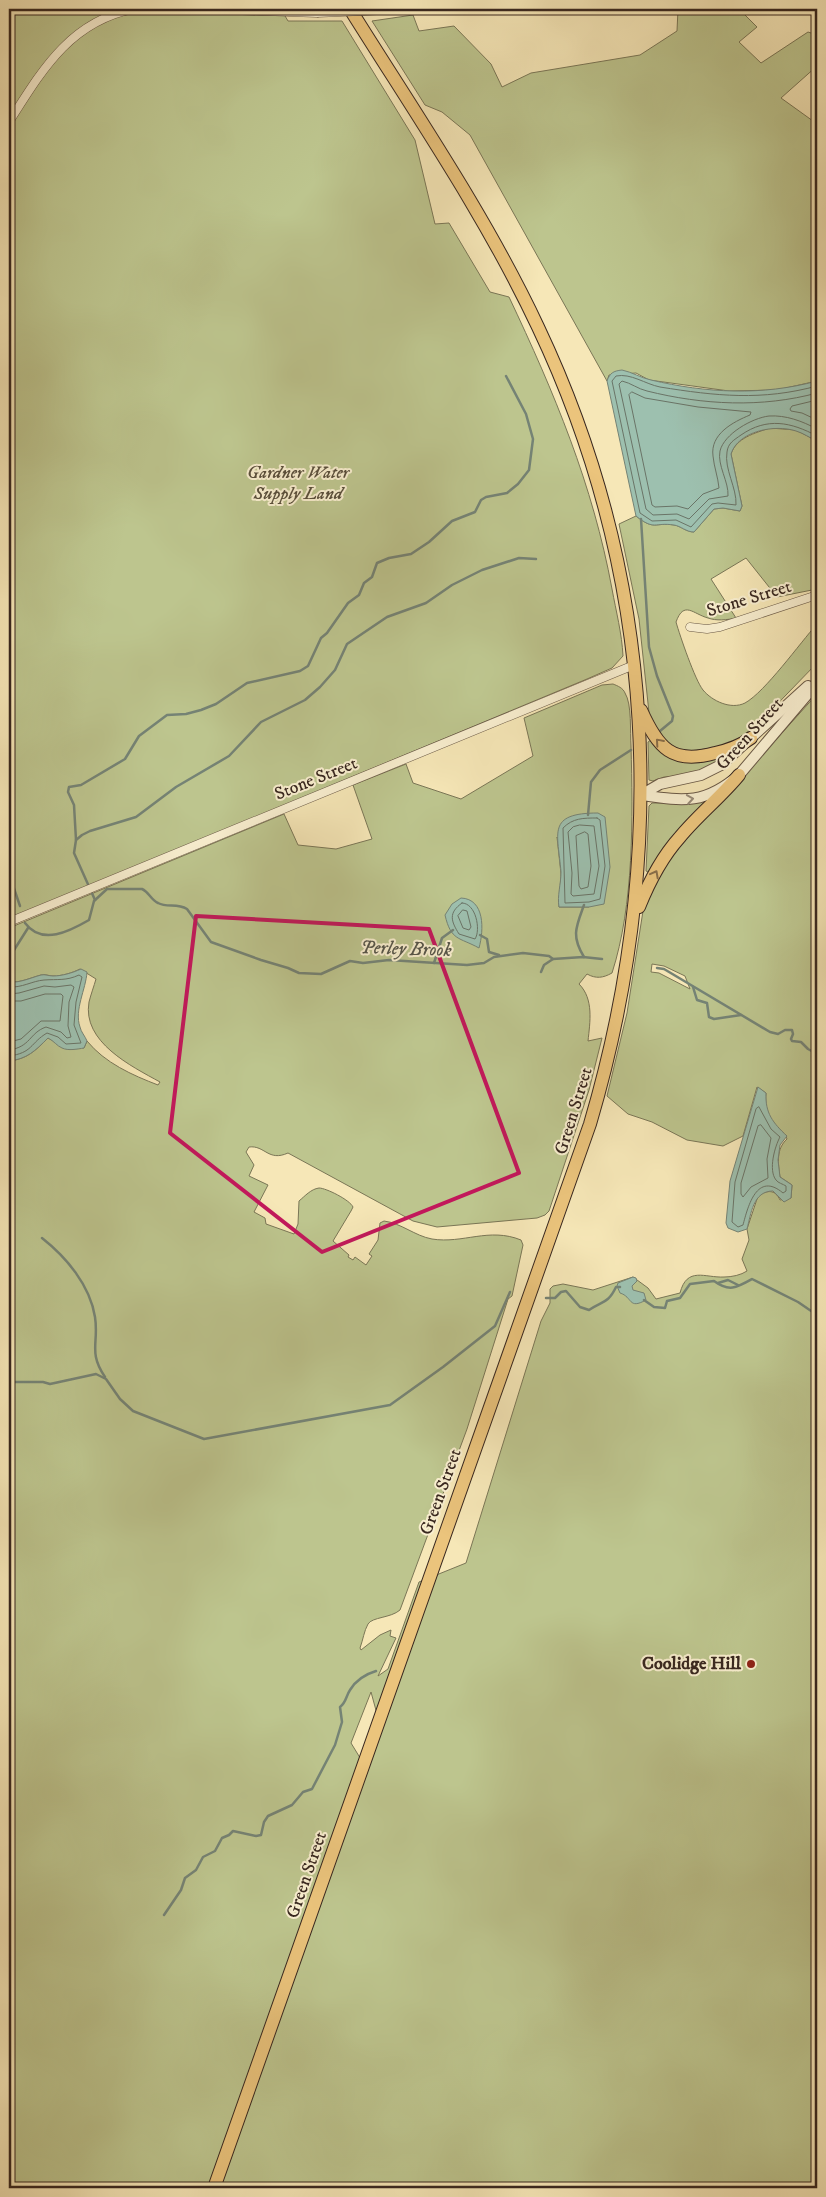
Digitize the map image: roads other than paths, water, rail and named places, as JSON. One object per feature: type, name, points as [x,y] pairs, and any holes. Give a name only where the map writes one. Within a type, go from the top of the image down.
[{"type":"highway","points":[[350,9],[487,229],[516,282],[548,348],[576,418],[604,507],[621,580],[638,702],[641,795]]},
{"type":"highway","points":[[638,702],[657,740],[676,755],[692,757],[710,755],[733,748],[751,738]]},
{"type":"highway","points":[[634,918],[653,876],[672,847],[739,775]]},
{"type":"highway","name":"Green Street","points":[[214,2188],[590,1124],[618,1018],[634,918],[639,862],[641,795]]},
{"type":"street","points":[[9,122],[46,64],[66,44],[101,20],[133,9]]},
{"type":"street","points":[[200,9],[317,13],[408,9]]},
{"type":"street","name":"Stone Street","points":[[690,627],[707,629],[720,627],[817,595]]},
{"type":"street","name":"Stone Street","points":[[9,922],[634,665]]},
{"type":"street","name":"Green Street","points":[[641,795],[660,784],[697,777],[716,769],[732,758],[817,677]]},
{"type":"street","name":"Green Street","points":[[641,795],[678,800],[697,798],[722,788],[739,775],[817,684]]},
{"type":"water","points":[[622,370],[651,380],[713,390],[755,391],[796,386],[817,381],[817,441],[799,432],[778,428],[758,431],[749,435],[735,446],[731,454],[742,506],[740,511],[723,508],[714,509],[694,532],[674,525],[651,525],[636,516],[607,381],[612,373]]},
{"type":"water","points":[[598,813],[605,817],[610,867],[604,904],[589,907],[559,907],[561,872],[558,846],[559,828],[563,821],[570,817]]},
{"type":"water","points":[[461,898],[475,904],[479,910],[482,933],[479,948],[453,934],[447,923],[445,915],[452,904]]},
{"type":"water","points":[[81,969],[87,972],[78,1014],[81,1029],[87,1041],[84,1048],[64,1049],[48,1038],[30,1054],[9,1061],[9,982],[43,975],[63,975]]},
{"type":"water","points":[[758,1087],[766,1093],[767,1106],[771,1117],[787,1136],[780,1145],[778,1160],[780,1177],[792,1185],[791,1198],[784,1202],[773,1191],[761,1195],[754,1204],[747,1229],[738,1232],[728,1228],[726,1223],[730,1181]]},
{"type":"water","points":[[633,1277],[637,1281],[632,1286],[633,1290],[644,1293],[646,1300],[636,1304],[620,1293],[617,1286],[618,1283]]},
{"type":"waterway","points":[[76,840],[74,805],[68,792],[69,787],[81,785],[125,759],[139,736],[167,715],[186,714],[201,710],[216,704],[247,683],[300,671],[308,666],[321,638],[327,633],[348,603],[359,595],[364,583],[372,577],[377,563],[389,558],[411,554],[429,542],[452,521],[475,512],[481,500],[486,497],[507,493],[518,484],[529,470],[533,439],[526,414],[506,376]]},
{"type":"waterway","points":[[641,519],[649,647],[657,676],[673,716],[672,721],[660,731]]},
{"type":"waterway","points":[[95,900],[74,853],[76,840],[82,835],[136,817],[176,787],[229,756],[261,722],[305,700],[320,687],[335,670],[347,644],[387,617],[426,603],[452,585],[482,570],[519,558],[536,559]]},
{"type":"waterway","points":[[588,815],[591,782],[600,770],[631,750]]},
{"type":"waterway","name":"Perley Brook","points":[[9,874],[20,906]]},
{"type":"waterway","name":"Perley Brook","points":[[25,923],[32,930],[40,934],[48,935],[65,932],[89,920],[94,901],[107,889],[142,889],[158,903],[180,906],[187,909],[211,942],[299,973],[321,974],[350,961],[363,963],[389,960],[467,965],[484,963],[494,957],[523,953],[549,956],[553,959],[583,957],[602,959]]},
{"type":"waterway","points":[[584,905],[576,931],[577,943],[584,957]]},
{"type":"waterway","points":[[9,958],[28,928]]},
{"type":"waterway","points":[[434,963],[442,938],[453,930]]},
{"type":"waterway","points":[[480,935],[487,939],[489,952],[499,955]]},
{"type":"waterway","points":[[541,972],[544,965],[553,959]]},
{"type":"waterway","name":"Perley Brook","points":[[657,968],[664,969],[770,1032],[778,1034],[785,1030],[792,1030],[792,1041],[801,1042],[817,1054]]},
{"type":"waterway","points":[[693,987],[697,1000],[707,1003],[709,1017],[714,1019],[741,1015]]},
{"type":"waterway","points":[[42,1238],[68,1263],[88,1294],[95,1317],[95,1354],[105,1377]]},
{"type":"waterway","points":[[644,1300],[654,1307],[665,1308],[667,1301],[680,1298],[690,1284],[714,1281],[724,1287],[733,1288],[752,1279],[798,1302],[817,1315]]},
{"type":"waterway","points":[[718,1283],[728,1280],[738,1285]]},
{"type":"waterway","points":[[546,1298],[555,1298],[561,1292],[566,1291],[580,1307],[589,1310],[607,1299],[616,1287],[620,1287]]},
{"type":"waterway","points":[[9,1382],[43,1382],[50,1384],[96,1374],[106,1379],[120,1399],[133,1411],[204,1439],[390,1405],[495,1326],[510,1292]]},
{"type":"waterway","points":[[164,1915],[181,1890],[185,1878],[196,1870],[203,1857],[215,1851],[222,1838],[233,1831],[256,1836],[261,1835],[264,1822],[268,1816],[292,1805],[303,1792],[312,1789],[335,1745],[342,1722],[340,1707],[344,1704],[355,1683],[376,1671]]},
{"type":"place","name":"Coolidge Hill","points":[[751,1664]]},
{"type":"park label","name":"Gardner Water Supply Land","points":[[298,483]]}]
